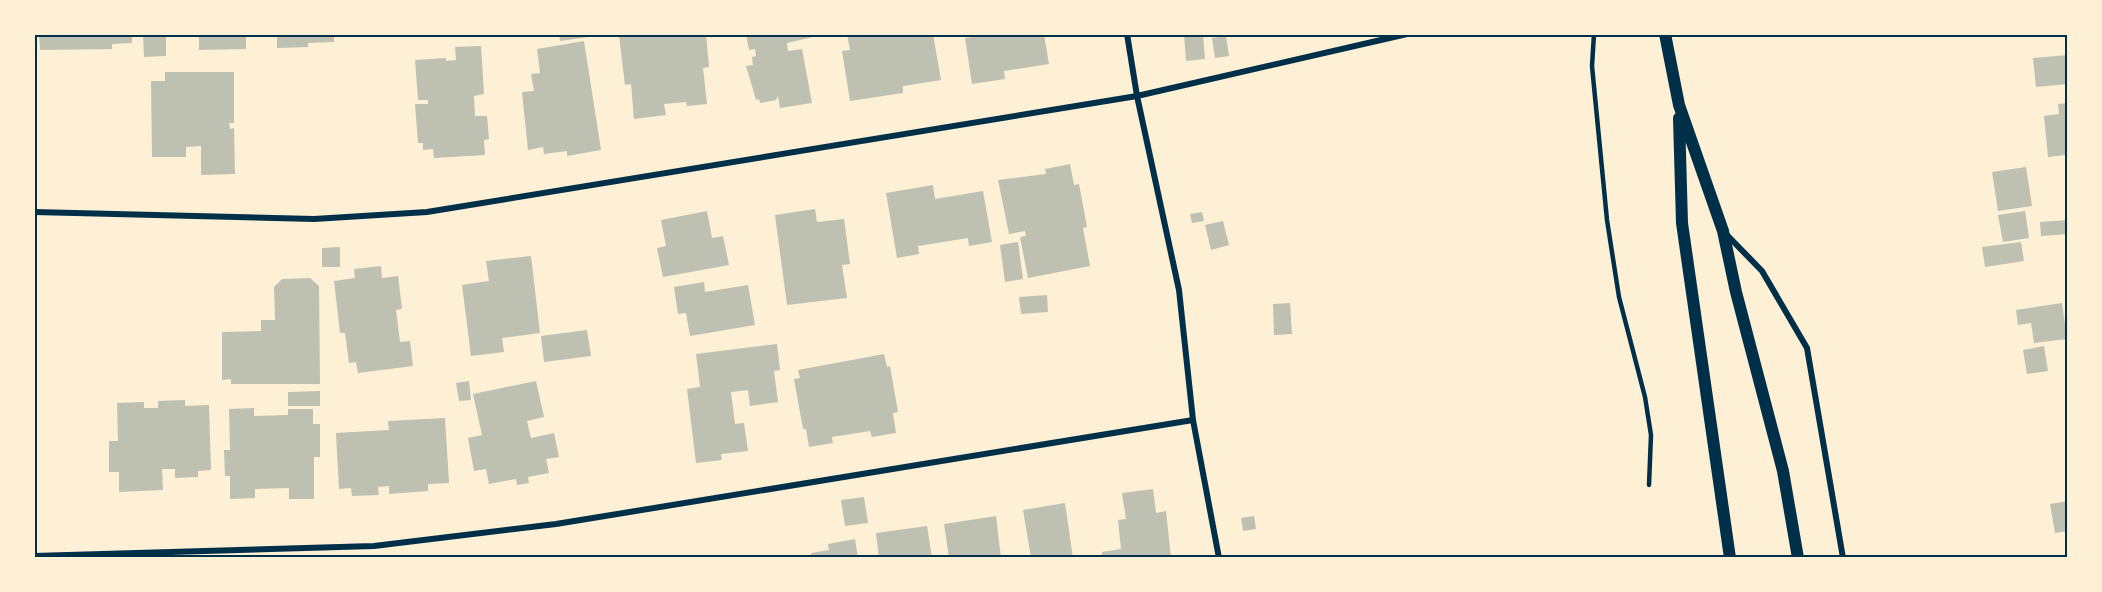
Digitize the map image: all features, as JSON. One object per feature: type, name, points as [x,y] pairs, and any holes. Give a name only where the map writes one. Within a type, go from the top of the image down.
[{"type":"main road","points":[[1665,34],[1679,105],[1723,231],[1736,292],[1783,471],[1798,558]]},
{"type":"main road","points":[[1679,105],[1682,224],[1730,558]]},
{"type":"street","points":[[1127,34],[1137,96],[1179,290],[1193,420],[1219,558]]},
{"type":"street","points":[[34,212],[314,219],[427,212],[1137,96],[1407,34]]},
{"type":"street","points":[[1723,231],[1762,271],[1807,348],[1843,558]]},
{"type":"street","points":[[34,556],[374,546],[556,524],[1193,420]]},
{"type":"lane","points":[[1594,34],[1592,66],[1607,220],[1619,297],[1645,397],[1651,435],[1649,485]]},
{"type":"building","points":[[39,34],[132,34],[132,43],[112,44],[112,49],[40,50]]},
{"type":"building","points":[[143,34],[166,34],[166,56],[144,57]]},
{"type":"building","points":[[199,34],[246,34],[246,49],[199,50]]},
{"type":"building","points":[[277,34],[334,34],[334,42],[308,43],[308,47],[277,48]]},
{"type":"building","points":[[559,34],[589,34],[589,37],[560,41]]},
{"type":"building","points":[[706,34],[709,67],[703,68],[707,104],[687,106],[686,102],[664,104],[666,115],[634,119],[631,84],[625,85],[619,36]]},
{"type":"building","points":[[746,34],[826,34],[787,43],[788,51],[802,49],[812,103],[780,108],[778,96],[776,100],[760,103],[759,99],[756,100],[746,66],[753,65],[752,57],[756,56],[755,49],[749,50]]},
{"type":"building","points":[[847,34],[893,34],[894,37],[899,37],[899,34],[933,34],[941,80],[903,86],[903,93],[850,101],[842,51],[850,50]]},
{"type":"building","points":[[973,34],[1044,34],[1049,64],[1004,71],[1005,79],[972,84],[965,38],[973,37]]},
{"type":"building","points":[[1184,34],[1203,34],[1205,59],[1186,61]]},
{"type":"building","points":[[1226,36],[1229,56],[1215,58],[1212,38]]},
{"type":"building","points":[[584,41],[601,150],[567,156],[567,151],[544,154],[543,147],[528,150],[522,92],[534,91],[531,74],[540,73],[537,49]]},
{"type":"building","points":[[481,46],[484,94],[474,96],[475,116],[487,116],[489,139],[484,140],[485,155],[434,158],[433,149],[423,150],[423,143],[418,143],[415,104],[428,104],[428,100],[418,100],[415,60],[446,58],[446,61],[456,60],[455,47]]},
{"type":"building","points":[[2068,55],[2068,84],[2036,87],[2033,58]]},
{"type":"building","points":[[165,72],[234,72],[234,123],[229,123],[230,129],[234,128],[235,174],[201,175],[201,146],[186,147],[186,157],[152,157],[151,81],[165,81]]},
{"type":"building","points":[[2068,103],[2068,161],[2065,161],[2065,155],[2048,157],[2044,116],[2059,114],[2058,104]]},
{"type":"building","points":[[1070,164],[1074,185],[1079,184],[1087,227],[1083,228],[1090,266],[1028,278],[1020,237],[1026,236],[1025,231],[1009,234],[998,180],[1046,174],[1045,169]]},
{"type":"building","points":[[2026,167],[2032,206],[1998,211],[1992,172]]},
{"type":"building","points":[[933,185],[935,199],[983,191],[992,242],[969,246],[968,238],[918,246],[919,254],[897,258],[886,193]]},
{"type":"building","points":[[815,209],[817,222],[844,219],[850,264],[842,265],[847,298],[787,305],[775,215]]},
{"type":"building","points":[[707,211],[712,238],[723,236],[729,265],[663,277],[657,248],[666,246],[661,220]]},
{"type":"building","points":[[2025,211],[2029,238],[2003,242],[1998,215]]},
{"type":"building","points":[[1202,212],[1204,221],[1192,223],[1190,214]]},
{"type":"building","points":[[2068,220],[2068,234],[2041,236],[2040,222]]},
{"type":"building","points":[[1223,221],[1229,245],[1211,250],[1205,225]]},
{"type":"building","points":[[1018,242],[1023,279],[1005,282],[1000,245]]},
{"type":"building","points":[[2021,242],[2024,261],[1985,267],[1982,247]]},
{"type":"building","points":[[340,247],[340,267],[322,267],[322,248]]},
{"type":"building","points":[[531,256],[540,333],[502,338],[504,352],[471,356],[462,285],[489,281],[486,261]]},
{"type":"building","points":[[381,266],[382,278],[398,276],[402,309],[396,310],[400,342],[410,341],[413,366],[358,373],[356,362],[349,363],[345,333],[340,333],[334,281],[355,278],[354,269]]},
{"type":"building","points":[[310,278],[319,286],[320,384],[231,384],[231,379],[222,380],[222,332],[261,331],[261,320],[275,320],[274,287],[282,279]]},
{"type":"building","points":[[704,282],[705,292],[748,285],[755,325],[690,336],[686,313],[678,314],[674,287]]},
{"type":"building","points":[[1047,295],[1048,312],[1021,314],[1019,297]]},
{"type":"building","points":[[1290,303],[1292,334],[1274,335],[1273,304]]},
{"type":"building","points":[[2062,303],[2067,339],[2034,343],[2031,323],[2018,325],[2016,310]]},
{"type":"building","points":[[587,330],[591,356],[544,362],[541,336]]},
{"type":"building","points":[[777,344],[780,370],[774,371],[778,402],[750,406],[748,390],[731,392],[735,424],[744,423],[748,451],[721,454],[722,460],[696,463],[687,389],[700,387],[696,354]]},
{"type":"building","points":[[2044,346],[2048,371],[2027,374],[2023,350]]},
{"type":"building","points":[[884,354],[887,367],[890,366],[898,412],[893,413],[896,433],[872,437],[870,431],[832,437],[833,443],[809,447],[806,429],[803,429],[794,379],[800,378],[798,370]]},
{"type":"building","points":[[469,381],[471,400],[459,401],[456,383]]},
{"type":"building","points":[[536,381],[544,417],[527,421],[531,438],[554,433],[559,457],[546,459],[549,473],[528,477],[529,483],[517,485],[516,479],[489,484],[486,469],[474,471],[468,438],[482,435],[473,394]]},
{"type":"building","points":[[320,391],[320,406],[288,406],[288,392]]},
{"type":"building","points":[[185,400],[185,406],[209,405],[211,470],[198,471],[198,477],[175,478],[175,469],[162,469],[163,490],[119,492],[119,472],[109,472],[109,441],[118,441],[117,403],[144,402],[144,408],[158,408],[158,401]]},
{"type":"building","points":[[254,408],[254,416],[288,415],[288,409],[313,409],[313,424],[320,424],[320,457],[314,457],[314,499],[289,499],[289,488],[255,489],[255,498],[230,499],[230,476],[225,476],[224,450],[230,450],[229,409]]},
{"type":"building","points":[[445,418],[449,483],[428,484],[428,491],[389,494],[389,486],[378,487],[379,495],[352,496],[351,488],[339,489],[336,433],[389,430],[388,421]]},
{"type":"building","points":[[1153,489],[1156,513],[1166,511],[1171,558],[1102,558],[1102,552],[1121,549],[1118,520],[1126,519],[1122,493]]},
{"type":"building","points":[[864,497],[868,523],[845,526],[841,500]]},
{"type":"building","points":[[2068,501],[2068,531],[2055,533],[2050,504]]},
{"type":"building","points":[[1065,503],[1073,558],[1031,558],[1023,510]]},
{"type":"building","points":[[996,516],[1001,558],[949,558],[944,524]]},
{"type":"building","points":[[1254,516],[1256,529],[1243,531],[1241,518]]},
{"type":"building","points":[[927,526],[932,558],[879,558],[876,533]]},
{"type":"building","points":[[855,539],[858,558],[812,558],[811,553],[829,550],[828,544]]}]
